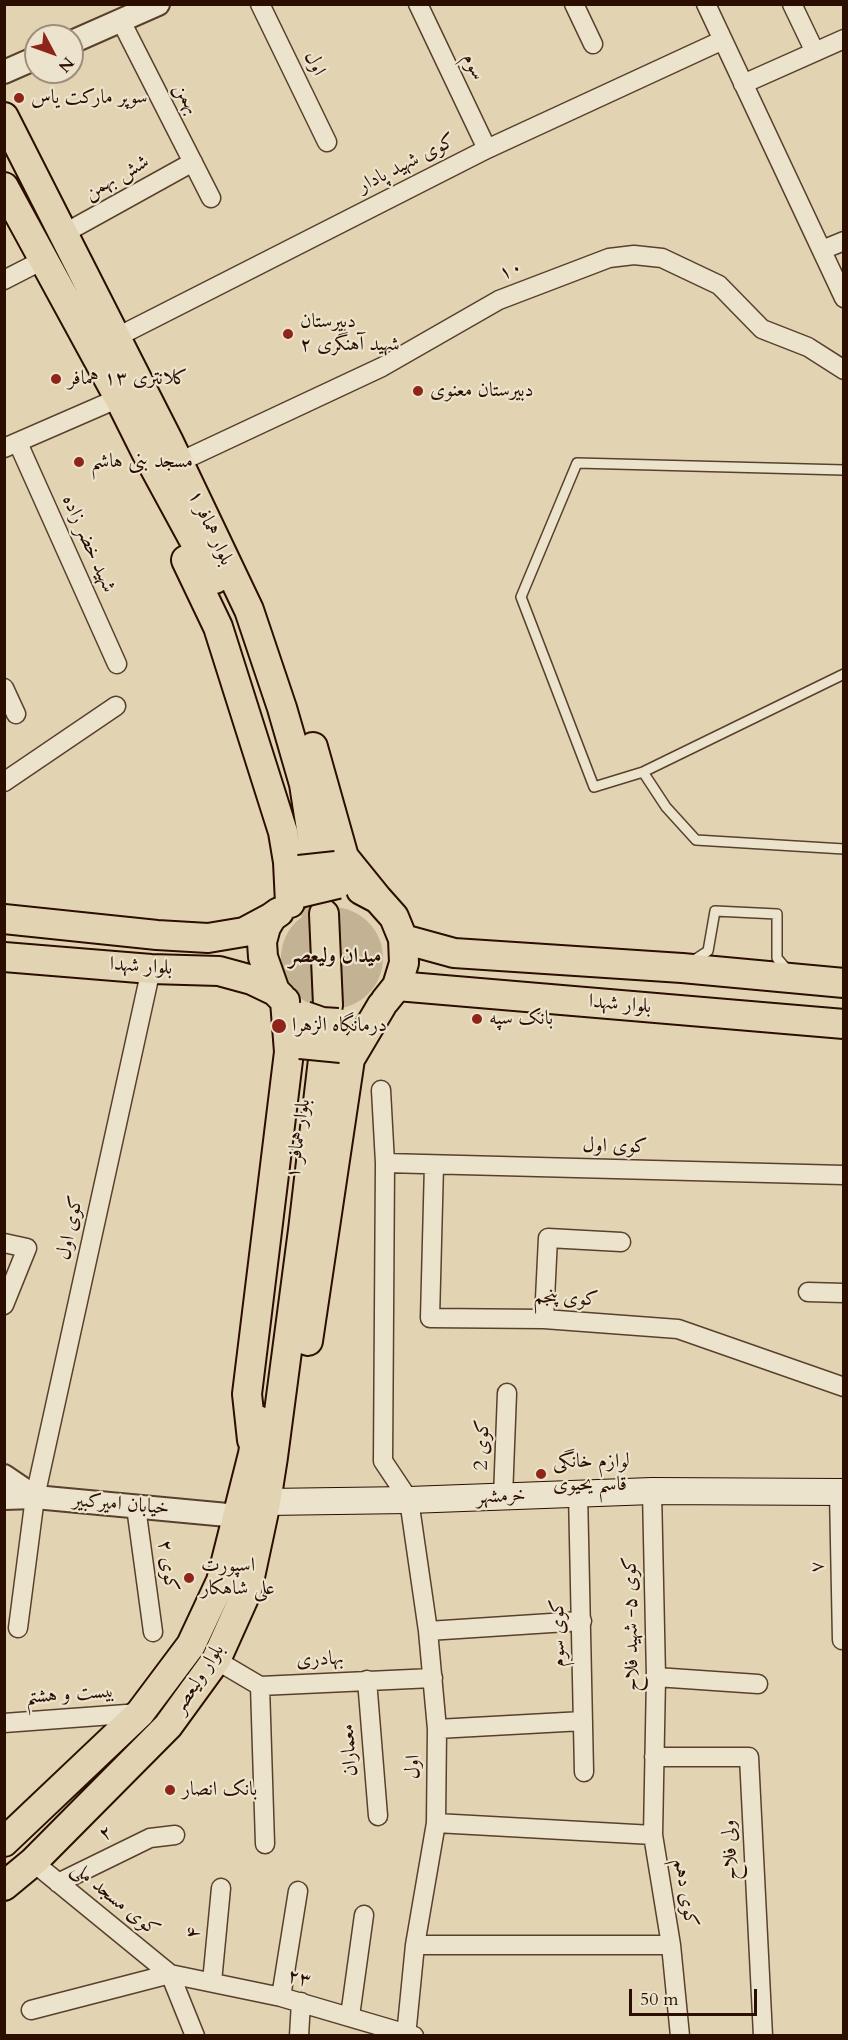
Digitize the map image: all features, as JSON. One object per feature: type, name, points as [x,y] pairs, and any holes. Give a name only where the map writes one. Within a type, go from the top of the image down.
[{"type":"main road","name":"بلوار همافر ۱","points":[[4,117],[117,337],[157,446],[235,617],[270,712],[291,787],[310,884],[313,1028],[295,1229]]},
{"type":"main road","name":"بلوار همافر ۱","points":[[4,187],[119,398],[157,446]]},
{"type":"main road","points":[[157,446],[192,456],[268,618],[301,705],[310,884],[266,927],[262,942],[263,957],[313,1028],[299,1401],[263,1455]]},
{"type":"main road","points":[[310,884],[357,888],[378,899],[394,917],[403,939],[404,963],[390,995],[364,1017],[313,1028]]},
{"type":"main road","name":"بلوار شهدا","points":[[4,919],[208,938],[244,932],[310,884]]},
{"type":"main road","name":"بلوار شهدا","points":[[403,939],[454,953],[682,968],[843,983]]},
{"type":"main road","name":"بلوار شهدا","points":[[4,957],[151,969],[219,971],[252,980],[313,1028]]},
{"type":"main road","name":"بلوار شهدا","points":[[390,995],[843,1024]]},
{"type":"main road","points":[[263,1455],[247,1394],[313,1028]]},
{"type":"main road","name":"بلوار ولیعصر","points":[[4,1886],[33,1862],[168,1726],[216,1660],[247,1590],[266,1503],[263,1455],[295,1229]]},
{"type":"main road","name":"بلوار ولیعصر","points":[[4,1842],[16,1822],[140,1713],[191,1645],[221,1581],[238,1516],[263,1455]]},
{"type":"main road","name":"خرمشهر","points":[[266,1503],[503,1497],[578,1492],[841,1492]]},
{"type":"street","points":[[84,37],[158,4]]},
{"type":"street","name":"اول","points":[[260,4],[327,142]]},
{"type":"street","name":"سوم","points":[[418,4],[488,149]]},
{"type":"street","points":[[574,4],[593,44]]},
{"type":"street","points":[[706,4],[843,298]]},
{"type":"street","points":[[792,4],[814,52]]},
{"type":"street","name":"بهمن","points":[[120,21],[211,198]]},
{"type":"street","points":[[744,84],[843,39]]},
{"type":"street","name":"کوی شهید پادار","points":[[117,337],[488,149],[723,40]]},
{"type":"street","points":[[4,72],[24,63]]},
{"type":"street","name":"شش بهمن","points":[[63,234],[193,162]]},
{"type":"street","points":[[822,250],[843,241]]},
{"type":"street","name":"۱۰","points":[[192,456],[382,367],[499,300],[609,258],[634,255],[662,258],[719,285],[762,329],[808,347],[843,370]]},
{"type":"street","points":[[4,280],[43,260]]},
{"type":"street","points":[[11,445],[119,398]]},
{"type":"street","name":"شهید خضر زاده","points":[[11,445],[117,664]]},
{"type":"street","points":[[4,688],[16,714]]},
{"type":"street","points":[[4,782],[116,706]]},
{"type":"street","name":"کوی اول","points":[[18,1628],[34,1497],[151,969]]},
{"type":"street","points":[[381,1090],[385,1162],[383,1461],[409,1500]]},
{"type":"street","name":"کوی اول","points":[[385,1162],[843,1175]]},
{"type":"street","name":"کوی پنجم","points":[[434,1165],[430,1318],[544,1319],[678,1329],[843,1387]]},
{"type":"street","points":[[544,1319],[548,1239],[621,1242]]},
{"type":"street","points":[[4,1243],[27,1248],[4,1305]]},
{"type":"street","points":[[808,1292],[843,1293]]},
{"type":"street","name":"کوی 2","points":[[503,1497],[507,1393]]},
{"type":"street","points":[[4,1476],[34,1497]]},
{"type":"street","name":"کوی ۵- شهید فلاح","points":[[652,1491],[656,1677],[654,1757]]},
{"type":"street","name":"کوی سوم","points":[[578,1492],[584,1772]]},
{"type":"street","name":"۷","points":[[841,1492],[842,1640]]},
{"type":"street","name":"خیابان امیرکبیر","points":[[4,1498],[34,1497],[238,1516]]},
{"type":"street","name":"اول","points":[[408,2035],[415,1945],[436,1823],[437,1729],[428,1631],[409,1500]]},
{"type":"street","name":"کوی ۲","points":[[136,1507],[153,1632]]},
{"type":"street","points":[[428,1631],[582,1621]]},
{"type":"street","points":[[216,1660],[260,1686],[265,1844]]},
{"type":"street","points":[[656,1677],[758,1684]]},
{"type":"street","name":"بهادری","points":[[260,1686],[433,1678]]},
{"type":"street","name":"معماران","points":[[368,1680],[378,1816]]},
{"type":"street","name":"بیست و هشتم","points":[[4,1723],[140,1713]]},
{"type":"street","points":[[437,1729],[583,1721]]},
{"type":"street","name":"کوی دهم","points":[[654,1757],[653,1835],[671,1945],[680,2036]]},
{"type":"street","name":"ولی فلاح","points":[[654,1757],[749,1757],[763,2036]]},
{"type":"street","points":[[436,1823],[653,1835]]},
{"type":"street","name":"۲","points":[[58,1883],[150,1838],[175,1835]]},
{"type":"street","name":"کوی مسجد ملی","points":[[33,1862],[170,1974]]},
{"type":"street","name":"۴","points":[[212,1982],[221,1888]]},
{"type":"street","points":[[280,1997],[298,1891]]},
{"type":"street","points":[[350,2016],[364,1915]]},
{"type":"street","points":[[415,1945],[671,1945]]},
{"type":"street","points":[[31,2010],[170,1974],[195,2036]]},
{"type":"street","name":"۲۳","points":[[170,1974],[301,2002],[408,2035]]},
{"type":"street","points":[[299,2036],[301,2002]]},
{"type":"lane","points":[[843,470],[577,463],[522,597],[594,787],[643,772],[843,674]]},
{"type":"lane","points":[[643,772],[666,807],[696,840],[843,849]]},
{"type":"lane","points":[[682,968],[708,951],[715,911],[777,914],[777,958],[794,978]]},
{"type":"shaded area","points":[[332,907],[351,911],[368,922],[379,939],[383,958],[379,977],[368,994],[351,1005],[332,1009],[313,1005],[296,994],[285,977],[281,958],[285,939],[296,922],[313,911]]},
{"type":"tunnel","points":[[307,869],[307,916]]},
{"type":"place","name":"سوپر مارکت یاس","points":[[19,98]]},
{"type":"place","name":"دبیرستان شهید آهنگری ۲","points":[[288,334]]},
{"type":"place","name":"کلانتری ۱۳ همافر","points":[[56,379]]},
{"type":"place","name":"دبیرستان معنوی","points":[[418,391]]},
{"type":"place","name":"مسجد بنی هاشم","points":[[79,462]]},
{"type":"place","name":"بانک سپه","points":[[477,1019]]},
{"type":"place","name":"درمانگاه الزهرا","points":[[279,1026]]},
{"type":"place","name":"لوازم خانگی قاسم یحیوی","points":[[541,1474]]},
{"type":"place","name":"اسپورت علی شاهکار","points":[[189,1578]]},
{"type":"place","name":"بانک انصار","points":[[170,1790]]},
{"type":"district","name":"میدان ولیعصر","points":[[335,957]]}]
